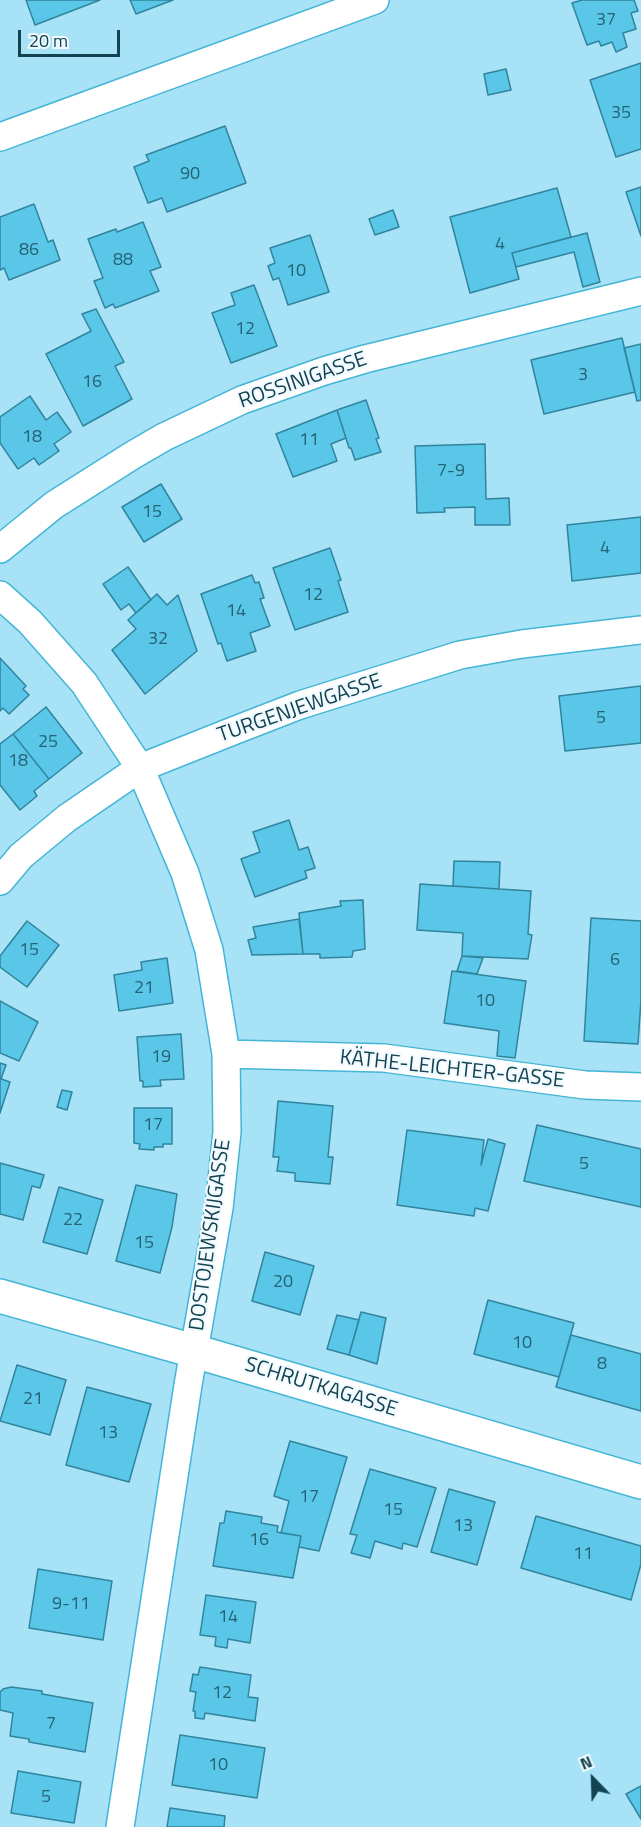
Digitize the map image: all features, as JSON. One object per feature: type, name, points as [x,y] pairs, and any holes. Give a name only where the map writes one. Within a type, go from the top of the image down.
[{"type":"street","points":[[0,137],[375,0]]},
{"type":"street","name":"ROSSINIGASSE","points":[[0,549],[54,505],[133,454],[242,400],[365,359],[641,291]]},
{"type":"street","name":"DOSTOJEWSKIJGASSE","points":[[0,595],[30,622],[84,682],[140,768],[186,873],[206,939],[226,1054],[227,1132],[219,1208],[194,1351],[120,1827]]},
{"type":"street","name":"TURGENJEWGASSE","points":[[0,881],[21,856],[67,818],[140,768],[300,705],[460,655],[522,644],[641,630]]},
{"type":"street","name":"KÄTHE-LEICHTER-GASSE","points":[[226,1054],[384,1058],[585,1085],[641,1087]]},
{"type":"street","name":"SCHRUTKAGASSE","points":[[0,1296],[641,1482]]},
{"type":"building","points":[[26,0],[100,0],[35,25]]},
{"type":"building","points":[[130,0],[173,0],[136,14]]},
{"type":"building","points":[[582,0],[634,0],[638,11],[631,13],[636,29],[623,33],[627,47],[616,52],[612,42],[601,46],[599,41],[587,45],[572,3]]},
{"type":"building","points":[[641,63],[641,149],[616,157],[590,80]]},
{"type":"building","points":[[506,69],[511,90],[488,95],[484,74]]},
{"type":"building","points":[[225,126],[246,183],[167,212],[162,198],[148,203],[134,167],[149,161],[146,155]]},
{"type":"building","points":[[641,187],[641,236],[626,192]]},
{"type":"building","points":[[557,188],[571,237],[512,253],[519,279],[470,293],[450,217]]},
{"type":"building","points":[[34,204],[48,242],[53,240],[60,260],[9,280],[4,268],[0,270],[0,217]]},
{"type":"building","points":[[393,210],[399,227],[375,235],[369,219]]},
{"type":"building","points":[[143,222],[161,267],[150,271],[159,291],[115,308],[113,304],[105,308],[94,281],[103,278],[88,239],[116,229],[117,232]]},
{"type":"building","points":[[587,233],[600,282],[583,287],[574,252],[516,267],[512,253]]},
{"type":"building","points":[[310,235],[329,292],[288,305],[279,278],[273,280],[268,266],[275,263],[270,248]]},
{"type":"building","points":[[254,285],[277,346],[231,363],[212,313],[235,305],[231,293]]},
{"type":"building","points":[[96,309],[124,362],[115,366],[132,399],[83,426],[46,354],[91,331],[82,314]]},
{"type":"building","points":[[622,338],[635,392],[544,414],[531,360]]},
{"type":"building","points":[[641,344],[641,400],[637,401],[624,348]]},
{"type":"building","points":[[30,396],[46,420],[57,412],[71,432],[54,444],[59,451],[39,465],[34,458],[18,469],[0,443],[0,417]]},
{"type":"building","points":[[366,400],[379,438],[376,439],[381,452],[355,460],[337,410]]},
{"type":"building","points":[[337,410],[346,438],[331,444],[337,461],[293,477],[276,434]]},
{"type":"building","points":[[485,444],[486,499],[509,498],[510,525],[475,525],[475,507],[444,508],[445,512],[417,513],[415,446]]},
{"type":"building","points":[[161,484],[182,519],[144,542],[122,507]]},
{"type":"building","points":[[641,517],[641,573],[572,581],[567,525]]},
{"type":"building","points":[[330,548],[341,580],[338,581],[348,612],[295,630],[273,568]]},
{"type":"building","points":[[128,567],[151,600],[136,613],[129,604],[121,610],[103,584]]},
{"type":"building","points":[[252,575],[255,583],[259,582],[264,598],[260,599],[270,626],[250,633],[256,651],[227,661],[221,643],[218,644],[201,594]]},
{"type":"building","points":[[157,594],[167,605],[178,595],[197,651],[145,694],[112,650],[136,629],[128,620]]},
{"type":"building","points":[[0,658],[26,686],[23,689],[29,695],[9,714],[3,708],[0,711]]},
{"type":"building","points":[[641,686],[641,743],[565,751],[559,696]]},
{"type":"building","points":[[46,707],[82,753],[49,779],[13,734]]},
{"type":"building","points":[[13,734],[49,779],[34,791],[37,796],[20,810],[0,785],[0,744]]},
{"type":"building","points":[[289,820],[299,850],[308,847],[315,868],[305,871],[307,878],[255,897],[241,859],[260,852],[253,832]]},
{"type":"building","points":[[454,861],[500,862],[499,889],[453,886]]},
{"type":"building","points":[[420,884],[531,891],[528,934],[532,935],[528,959],[462,956],[463,933],[417,930]]},
{"type":"building","points":[[363,900],[365,949],[353,951],[352,957],[320,958],[320,954],[303,954],[299,913],[341,906],[340,901]]},
{"type":"building","points":[[591,918],[641,921],[641,1000],[638,1044],[584,1041]]},
{"type":"building","points":[[299,919],[303,954],[252,955],[248,940],[256,938],[253,927]]},
{"type":"building","points":[[27,921],[59,945],[27,987],[0,967],[0,956]]},
{"type":"building","points":[[462,956],[483,958],[477,974],[457,971]]},
{"type":"building","points":[[167,958],[173,1003],[119,1011],[114,975],[142,970],[141,962]]},
{"type":"building","points":[[452,971],[526,981],[515,1058],[497,1056],[499,1031],[444,1023]]},
{"type":"building","points":[[0,1001],[38,1022],[19,1061],[0,1053]]},
{"type":"building","points":[[181,1034],[184,1079],[160,1080],[161,1086],[143,1087],[143,1081],[140,1081],[137,1037]]},
{"type":"building","points":[[0,1063],[6,1065],[1,1079],[10,1082],[0,1113]]},
{"type":"building","points":[[62,1090],[72,1092],[67,1110],[57,1107]]},
{"type":"building","points":[[278,1101],[333,1106],[328,1157],[333,1157],[330,1184],[295,1181],[295,1173],[277,1171],[279,1157],[273,1157]]},
{"type":"building","points":[[134,1108],[172,1108],[172,1144],[154,1147],[154,1150],[139,1149],[140,1144],[134,1143]]},
{"type":"building","points":[[537,1125],[641,1149],[641,1207],[524,1181]]},
{"type":"building","points":[[407,1130],[484,1140],[481,1165],[488,1139],[505,1144],[488,1211],[475,1208],[474,1216],[397,1205]]},
{"type":"building","points":[[0,1163],[44,1175],[40,1188],[32,1186],[23,1220],[0,1214]]},
{"type":"building","points":[[136,1185],[177,1194],[172,1227],[160,1273],[116,1261]]},
{"type":"building","points":[[59,1187],[103,1200],[87,1254],[43,1242]]},
{"type":"building","points":[[265,1252],[314,1266],[300,1315],[252,1301]]},
{"type":"building","points":[[488,1300],[574,1323],[559,1377],[474,1354]]},
{"type":"building","points":[[361,1312],[386,1318],[377,1364],[349,1355]]},
{"type":"building","points":[[337,1315],[359,1320],[349,1355],[327,1349]]},
{"type":"building","points":[[571,1335],[641,1354],[641,1411],[556,1387]]},
{"type":"building","points":[[17,1365],[66,1380],[50,1435],[0,1421]]},
{"type":"building","points":[[87,1387],[151,1404],[129,1482],[66,1465]]},
{"type":"building","points":[[290,1441],[347,1457],[319,1551],[299,1547],[301,1536],[281,1533],[289,1501],[274,1496]]},
{"type":"building","points":[[370,1469],[436,1488],[417,1547],[403,1543],[402,1549],[375,1541],[370,1558],[351,1553],[357,1535],[350,1534]]},
{"type":"building","points":[[449,1489],[495,1502],[477,1565],[431,1552]]},
{"type":"building","points":[[226,1511],[262,1517],[261,1523],[278,1526],[277,1532],[301,1536],[293,1578],[213,1566],[220,1523],[224,1523]]},
{"type":"building","points":[[536,1516],[641,1546],[641,1564],[631,1600],[521,1568]]},
{"type":"building","points":[[38,1569],[112,1581],[103,1640],[29,1628]]},
{"type":"building","points":[[206,1595],[256,1602],[250,1643],[228,1639],[227,1648],[215,1646],[216,1637],[200,1635]]},
{"type":"building","points":[[200,1667],[251,1675],[248,1697],[258,1698],[255,1721],[205,1713],[204,1719],[195,1718],[195,1711],[193,1711],[196,1692],[190,1691],[193,1674],[198,1675]]},
{"type":"building","points":[[11,1687],[42,1691],[42,1694],[93,1703],[85,1752],[29,1742],[29,1739],[10,1736],[13,1713],[0,1710],[0,1692]]},
{"type":"building","points":[[180,1735],[265,1748],[257,1798],[172,1785]]},
{"type":"building","points":[[18,1771],[81,1782],[74,1823],[11,1813]]},
{"type":"building","points":[[641,1786],[641,1819],[626,1794]]},
{"type":"building","points":[[170,1808],[225,1816],[224,1827],[167,1827]]}]
